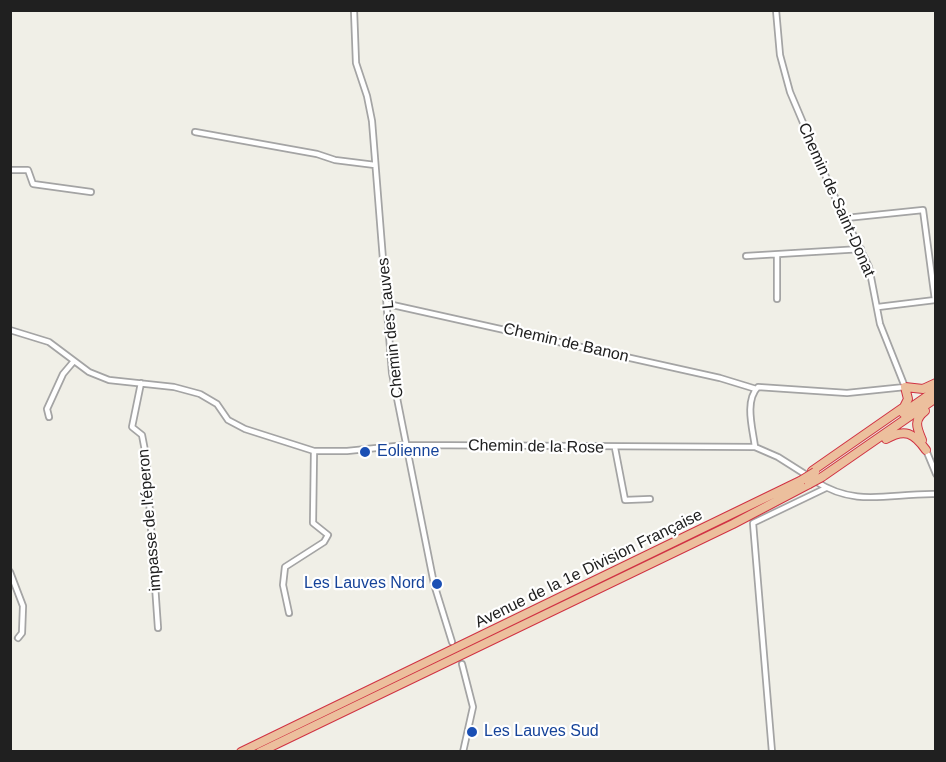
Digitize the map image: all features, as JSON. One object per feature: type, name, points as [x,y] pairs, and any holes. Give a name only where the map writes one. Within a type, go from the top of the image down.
[{"type":"highway","points":[[816,473],[904,407],[908,399],[904,387],[923,389],[936,383]]},
{"type":"highway","name":"Avenue de la 1e Division Française","points":[[260,752],[733,524],[804,481],[936,390]]},
{"type":"highway","name":"Avenue de la 1e Division Française","points":[[816,473],[839,466],[936,398]]},
{"type":"highway","points":[[927,450],[916,421],[936,403]]},
{"type":"highway","points":[[839,466],[901,432],[916,436],[927,450]]},
{"type":"highway","name":"Avenue de la 1e Division Française","points":[[242,752],[804,481]]},
{"type":"street","name":"Chemin des Lauves","points":[[354,10],[356,63],[370,108],[392,373],[434,584],[452,642]]},
{"type":"street","name":"Chemin de Saint-Donat","points":[[776,10],[780,55],[790,92],[869,267],[880,324],[904,387]]},
{"type":"street","points":[[195,132],[317,154],[335,160],[375,165]]},
{"type":"street","points":[[10,170],[28,170],[33,184],[91,192]]},
{"type":"street","points":[[846,218],[923,210],[935,300],[878,307]]},
{"type":"street","points":[[746,256],[861,249]]},
{"type":"street","points":[[777,255],[777,299]]},
{"type":"street","name":"Chemin de Banon","points":[[388,304],[589,347],[743,385],[755,392]]},
{"type":"street","name":"Chemin de la Rose","points":[[10,330],[49,342],[89,372],[109,380],[141,383],[200,394],[217,404],[228,420],[245,429],[314,451],[405,446],[755,447],[778,457],[826,488],[846,497],[936,494]]},
{"type":"street","points":[[49,417],[46,409],[63,374],[74,360]]},
{"type":"street","name":"impasse de l'éperon","points":[[141,383],[132,428],[142,435],[146,456],[158,628]]},
{"type":"street","points":[[755,447],[752,420],[755,392],[762,385],[847,393],[904,387]]},
{"type":"street","points":[[615,448],[626,500],[650,499]]},
{"type":"street","points":[[927,450],[936,474]]},
{"type":"street","points":[[289,613],[283,585],[285,567],[324,542],[328,535],[313,523],[314,451]]},
{"type":"street","points":[[772,752],[753,523],[826,488]]},
{"type":"street","points":[[10,572],[23,606],[22,633],[18,638]]},
{"type":"street","points":[[462,664],[473,707],[463,752]]},
{"type":"place","name":"Eolienne","points":[[365,452]]},
{"type":"place","name":"Les Lauves Nord","points":[[437,584]]},
{"type":"place","name":"Les Lauves Sud","points":[[472,732]]}]
